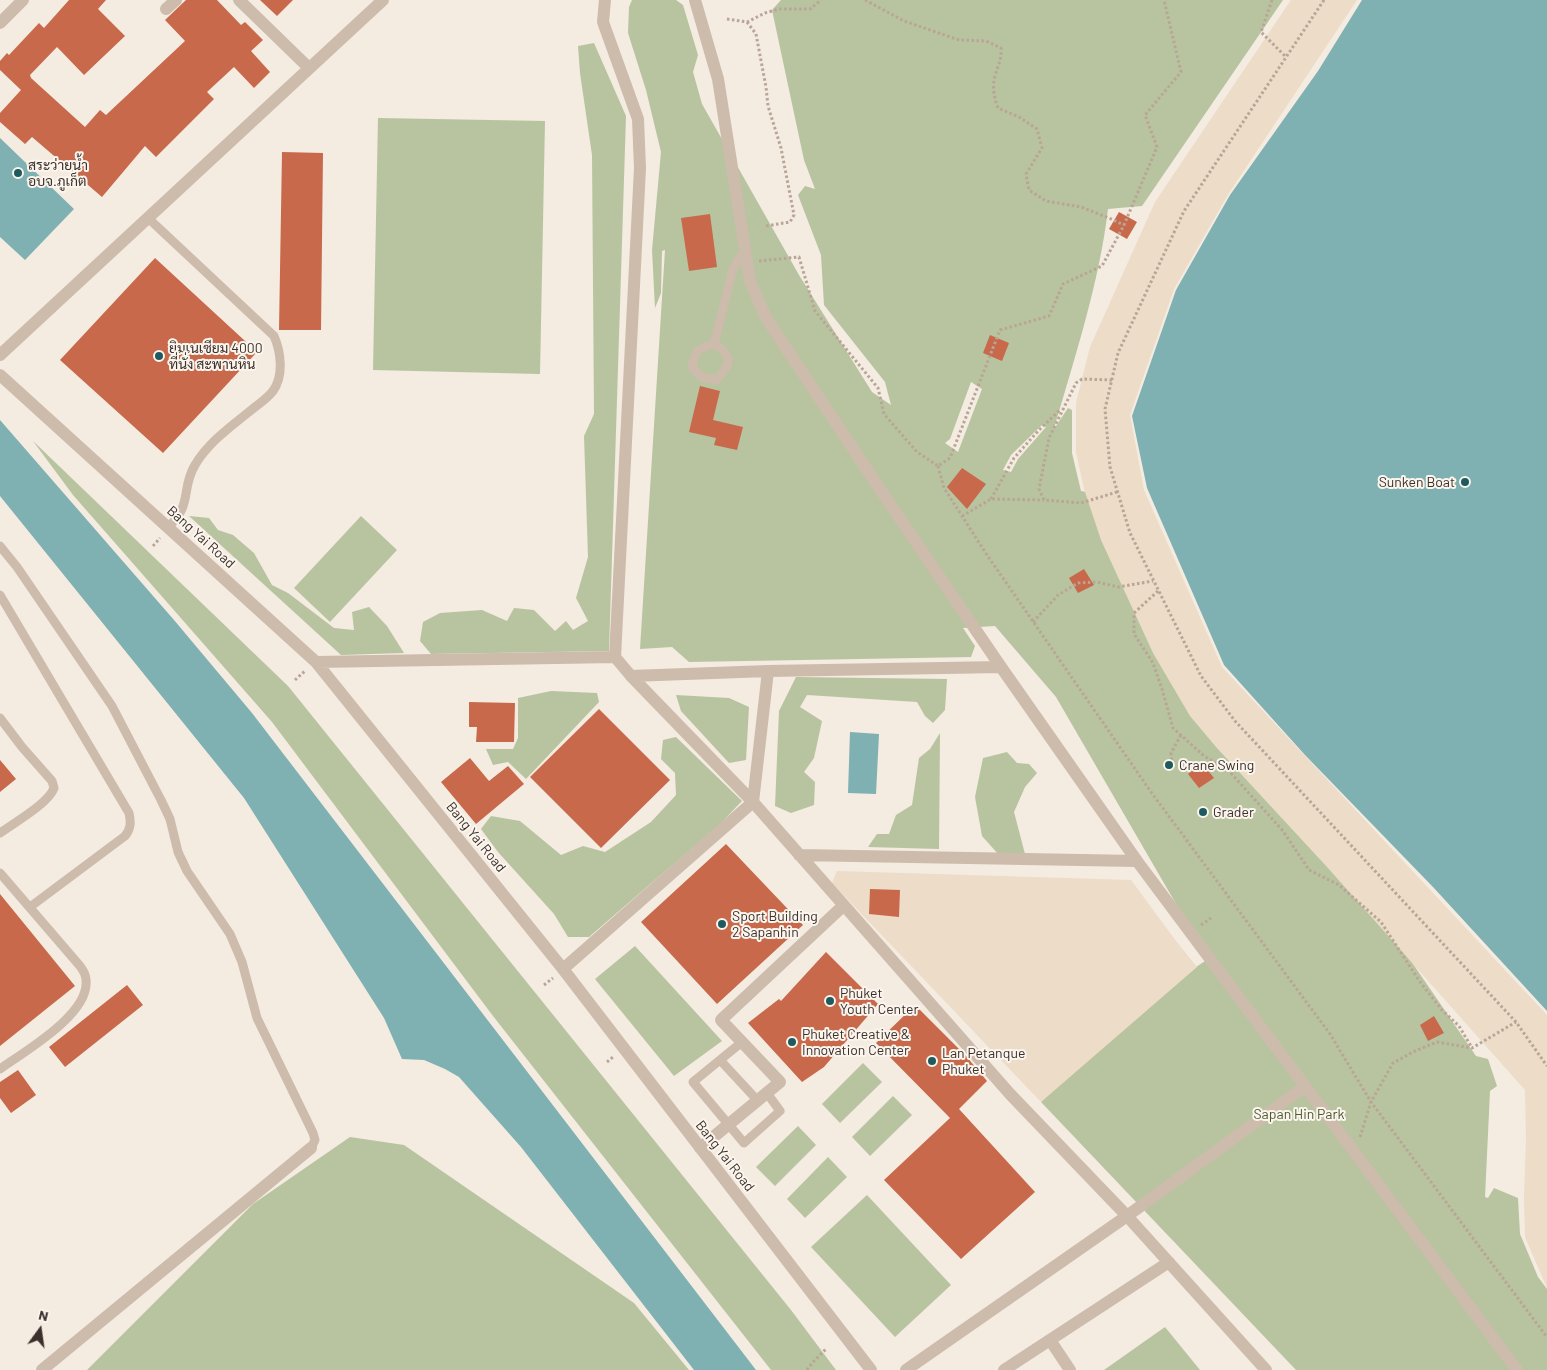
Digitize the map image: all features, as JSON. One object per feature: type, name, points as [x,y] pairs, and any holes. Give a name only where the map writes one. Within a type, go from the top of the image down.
[{"type":"street","points":[[0,22],[23,0]]},
{"type":"street","points":[[239,0],[309,68]]},
{"type":"street","points":[[0,355],[383,0]]},
{"type":"street","points":[[606,0],[602,22],[638,119],[640,168],[615,657],[631,676],[753,802],[1010,1094],[1127,1216],[1266,1370]]},
{"type":"street","points":[[695,0],[718,79],[750,281],[766,318],[1000,667],[1137,861],[1517,1370]]},
{"type":"street","name":"Bang Yai Road","points":[[0,375],[316,662],[562,969],[871,1370]]},
{"type":"street","points":[[316,662],[615,657]]},
{"type":"street","points":[[631,676],[768,671],[1000,667]]},
{"type":"street","points":[[562,969],[753,802],[768,671]]},
{"type":"street","points":[[799,856],[1137,861]]},
{"type":"street","points":[[700,1148],[780,1082],[721,1020],[843,906]]},
{"type":"street","points":[[906,1370],[1127,1216],[1304,1086]]},
{"type":"street","points":[[42,1370],[310,1148]]},
{"type":"street","points":[[1004,1370],[1169,1262]]},
{"type":"street","points":[[1050,1340],[1070,1370]]},
{"type":"lane","points":[[148,218],[274,336],[279,348],[278,378],[274,389],[205,451],[194,466],[187,482],[182,508],[168,528]]},
{"type":"lane","points":[[714,344],[733,269],[745,250]]},
{"type":"lane","points":[[714,344],[725,350],[728,360],[727,370],[716,380],[701,377],[692,367],[694,355],[700,348],[714,344]]},
{"type":"lane","points":[[0,546],[17,566],[112,706],[161,800],[170,819],[178,852],[187,870],[230,934],[242,962],[257,1018],[313,1133],[315,1140],[310,1148]]},
{"type":"lane","points":[[0,595],[131,820],[129,831],[125,836],[30,907]]},
{"type":"lane","points":[[0,718],[52,781],[54,788],[42,803],[0,833]]},
{"type":"lane","points":[[0,873],[80,966],[84,973],[86,987],[82,1000],[74,1011],[45,1037],[0,1069]]},
{"type":"lane","points":[[720,1060],[780,1111],[744,1143],[693,1082],[742,1042]]},
{"type":"path","points":[[727,19],[747,22],[779,9],[810,9],[821,0]]},
{"type":"path","points":[[866,0],[904,21],[960,40],[986,41],[1001,48],[1002,59],[995,77],[993,94],[998,108],[1019,117],[1037,129],[1042,148],[1026,174],[1029,190],[1046,201],[1082,207],[1124,225]]},
{"type":"path","points":[[938,466],[950,458],[1000,330],[1049,316],[1063,284],[1102,266],[1124,225],[1158,147],[1145,115],[1181,72],[1164,0]]},
{"type":"path","points":[[1272,0],[1260,32],[1286,57]]},
{"type":"path","points":[[1324,0],[1184,212],[1118,353],[1104,409],[1110,467],[1130,533],[1201,676],[1235,721],[1516,1022],[1547,1066]]},
{"type":"path","points":[[747,22],[756,34],[768,106],[781,148],[794,215],[790,222],[766,226]]},
{"type":"path","points":[[772,260],[799,256],[815,311],[878,388],[884,414],[917,452],[938,466],[944,488],[962,516],[1151,792],[1330,1034],[1371,1102],[1547,1337]]},
{"type":"path","points":[[1044,500],[1039,489],[1048,438],[1076,383],[1082,379],[1112,380]]},
{"type":"path","points":[[962,516],[991,499],[1014,458],[1063,407]]},
{"type":"path","points":[[991,499],[1081,503],[1117,492]]},
{"type":"path","points":[[1034,622],[1058,595],[1078,583],[1097,582],[1118,587],[1153,581]]},
{"type":"path","points":[[1158,591],[1134,613],[1134,634],[1153,663],[1173,728],[1204,756],[1229,771],[1283,831],[1309,870],[1339,884],[1381,922],[1420,982],[1442,1010],[1459,1026],[1472,1048]]},
{"type":"path","points":[[1172,765],[1171,753],[1181,735]]},
{"type":"path","points":[[1354,1154],[1371,1102],[1393,1064],[1415,1051],[1437,1042],[1472,1048],[1516,1022]]},
{"type":"path","points":[[808,1370],[827,1348]]},
{"type":"green space","name":"Sapan Hin Park","points":[[632,0],[676,0],[683,5],[698,55],[693,72],[702,104],[799,275],[872,392],[891,405],[885,382],[824,305],[821,255],[798,195],[805,186],[815,189],[804,160],[772,10],[781,0],[1283,0],[1142,206],[1108,209],[1099,265],[1054,429],[1068,408],[1072,410],[1072,453],[1081,491],[1091,493],[1476,1056],[1488,1059],[1497,1086],[1490,1091],[1485,1197],[1488,1198],[1494,1188],[1518,1198],[1520,1234],[1538,1277],[1547,1289],[1547,1370],[1296,1370],[1041,1102],[1106,1028],[1208,959],[1056,697],[995,626],[963,628],[975,646],[971,657],[689,662],[672,647],[640,649],[665,250],[662,251],[661,293],[655,308],[652,250],[661,152],[646,90],[628,33],[629,7]],"holes":[[[971,382],[982,389],[958,452],[945,443],[950,439]],[[1042,425],[1046,427],[1018,459],[1011,472],[1003,470],[1011,455]]]},
{"type":"green space","points":[[594,43],[626,116],[609,651],[431,654],[420,641],[423,622],[440,613],[482,610],[507,621],[514,608],[534,610],[555,631],[566,621],[573,630],[588,621],[576,598],[588,557],[584,436],[594,414],[592,155],[578,46]]},
{"type":"green space","points":[[378,118],[545,121],[540,374],[373,370]]},
{"type":"green space","points":[[33,441],[288,686],[791,1310],[836,1370],[771,1370],[493,1016],[272,722],[73,495]]},
{"type":"green space","points":[[189,516],[209,518],[218,530],[233,535],[254,553],[272,585],[288,593],[334,628],[354,630],[352,612],[369,607],[387,626],[404,653],[341,655]]},
{"type":"green space","points":[[361,516],[397,550],[330,622],[294,588]]},
{"type":"green space","points":[[796,677],[947,679],[945,710],[933,723],[925,716],[917,702],[807,695],[800,707],[822,721],[814,758],[804,772],[815,782],[814,805],[791,813],[775,806],[779,711]]},
{"type":"green space","points":[[551,691],[597,693],[599,702],[526,779],[508,762],[493,765],[486,749],[513,749],[518,738],[518,698]]},
{"type":"green space","points":[[676,695],[729,698],[749,707],[746,760],[729,763],[681,711]]},
{"type":"green space","points":[[940,733],[939,849],[868,847],[877,834],[889,834],[896,815],[912,805],[919,758],[930,749]]},
{"type":"green space","points":[[676,737],[742,801],[720,824],[589,937],[568,937],[554,914],[498,852],[481,829],[491,816],[520,821],[561,855],[583,846],[605,852],[651,822],[676,795],[675,773],[661,759],[663,740]]},
{"type":"green space","points":[[1007,752],[1017,763],[1029,764],[1037,773],[1025,787],[1014,812],[1025,854],[999,855],[982,836],[975,797],[983,758]]},
{"type":"green space","points":[[635,946],[722,1041],[674,1076],[595,979]]},
{"type":"green space","points":[[863,1063],[882,1082],[840,1123],[822,1104]]},
{"type":"green space","points":[[893,1096],[912,1115],[870,1156],[852,1137]]},
{"type":"green space","points":[[798,1126],[816,1145],[775,1186],[756,1167]]},
{"type":"green space","points":[[350,1137],[404,1145],[634,1303],[689,1370],[87,1370],[253,1204]]},
{"type":"green space","points":[[828,1157],[847,1177],[805,1218],[787,1199]]},
{"type":"green space","points":[[867,1195],[951,1285],[895,1337],[811,1247]]},
{"type":"green space","points":[[1165,1327],[1200,1370],[1104,1370]]},
{"type":"shaded area","points":[[1291,0],[1357,0],[1229,193],[1174,289],[1130,415],[1144,490],[1222,667],[1547,1015],[1547,1288],[1525,1237],[1525,1090],[1190,716],[1153,653],[1101,540],[1084,489],[1076,452],[1076,403],[1090,347],[1155,202]]},
{"type":"shaded area","points":[[837,871],[1131,880],[1197,967],[1041,1102],[832,883]]},
{"type":"water","points":[[1362,0],[1547,0],[1547,1011],[1433,887],[1305,755],[1224,665],[1147,488],[1132,416],[1176,290],[1230,195],[1318,71]]},
{"type":"water","name":"สระว่ายน้ำ อบจ.ภูเก็ต","points":[[0,138],[74,209],[25,260],[0,237]]},
{"type":"water","points":[[0,420],[174,620],[252,713],[756,1370],[694,1370],[521,1147],[459,1077],[424,1060],[402,1059],[384,1018],[244,798],[0,496]]},
{"type":"water","points":[[850,732],[879,734],[876,794],[848,793]]},
{"type":"building","points":[[69,0],[106,0],[98,9],[125,36],[84,75],[57,47],[30,75],[85,127],[100,110],[106,115],[185,41],[165,20],[186,0],[217,0],[241,25],[245,22],[263,40],[251,51],[270,72],[254,88],[234,67],[207,92],[214,99],[156,157],[145,146],[102,197],[32,137],[25,144],[0,122],[0,113],[21,90],[0,70],[0,61],[7,53],[9,55],[39,23],[44,28]]},
{"type":"building","points":[[260,0],[293,0],[277,16]]},
{"type":"building","points":[[282,152],[323,153],[321,330],[279,330]]},
{"type":"building","points":[[1119,212],[1137,222],[1127,239],[1109,229]]},
{"type":"building","points":[[710,214],[717,267],[689,271],[681,218]]},
{"type":"building","name":"ยิมเนเซียม 4000 ที่นั่ง สะพานหิน","points":[[155,258],[257,352],[163,453],[60,360]]},
{"type":"building","points":[[990,335],[1009,343],[1002,361],[983,353]]},
{"type":"building","points":[[700,386],[720,391],[713,420],[743,427],[737,450],[714,445],[716,438],[689,432]]},
{"type":"building","points":[[962,468],[986,484],[967,509],[947,487]]},
{"type":"building","points":[[1084,569],[1094,585],[1078,593],[1069,578]]},
{"type":"building","points":[[469,702],[515,703],[514,742],[476,742],[477,727],[469,727]]},
{"type":"building","points":[[599,709],[670,780],[601,848],[530,777]]},
{"type":"building","points":[[470,758],[489,781],[508,766],[524,784],[476,824],[441,782]]},
{"type":"building","points":[[0,760],[16,779],[0,792]]},
{"type":"building","points":[[1202,763],[1214,778],[1199,788],[1188,774]]},
{"type":"building","name":"Sport Building 2 Sapanhin","points":[[726,844],[803,925],[717,1004],[641,922]]},
{"type":"building","points":[[870,889],[900,890],[899,917],[869,914]]},
{"type":"building","points":[[0,894],[75,986],[0,1046]]},
{"type":"building","points":[[826,952],[878,1004],[824,1067],[802,1082],[748,1023],[779,999],[781,1001]]},
{"type":"building","points":[[127,985],[143,1005],[65,1067],[49,1047]]},
{"type":"building","points":[[915,1005],[966,1056],[987,1081],[959,1109],[1035,1192],[961,1259],[884,1180],[950,1118],[876,1043]]},
{"type":"building","points":[[1434,1016],[1444,1033],[1428,1041],[1420,1025]]},
{"type":"building","points":[[18,1070],[36,1095],[11,1113],[0,1098],[0,1082]]},
{"type":"place","name":"สระว่ายน้ำ อบจ.ภูเก็ต","points":[[18,173]]},
{"type":"place","name":"ยิมเนเซียม 4000 ที่นั่ง สะพานหิน","points":[[159,356]]},
{"type":"place","name":"Sunken Boat","points":[[1465,482]]},
{"type":"place","name":"Crane Swing","points":[[1169,765]]},
{"type":"place","name":"Grader","points":[[1203,812]]},
{"type":"place","name":"Sport Building 2 Sapanhin","points":[[722,924]]},
{"type":"place","name":"Phuket Youth Center","points":[[830,1001]]},
{"type":"place","name":"Phuket Creative & Innovation Center","points":[[792,1042]]},
{"type":"place","name":"Lan Petanque Phuket","points":[[932,1061]]}]
